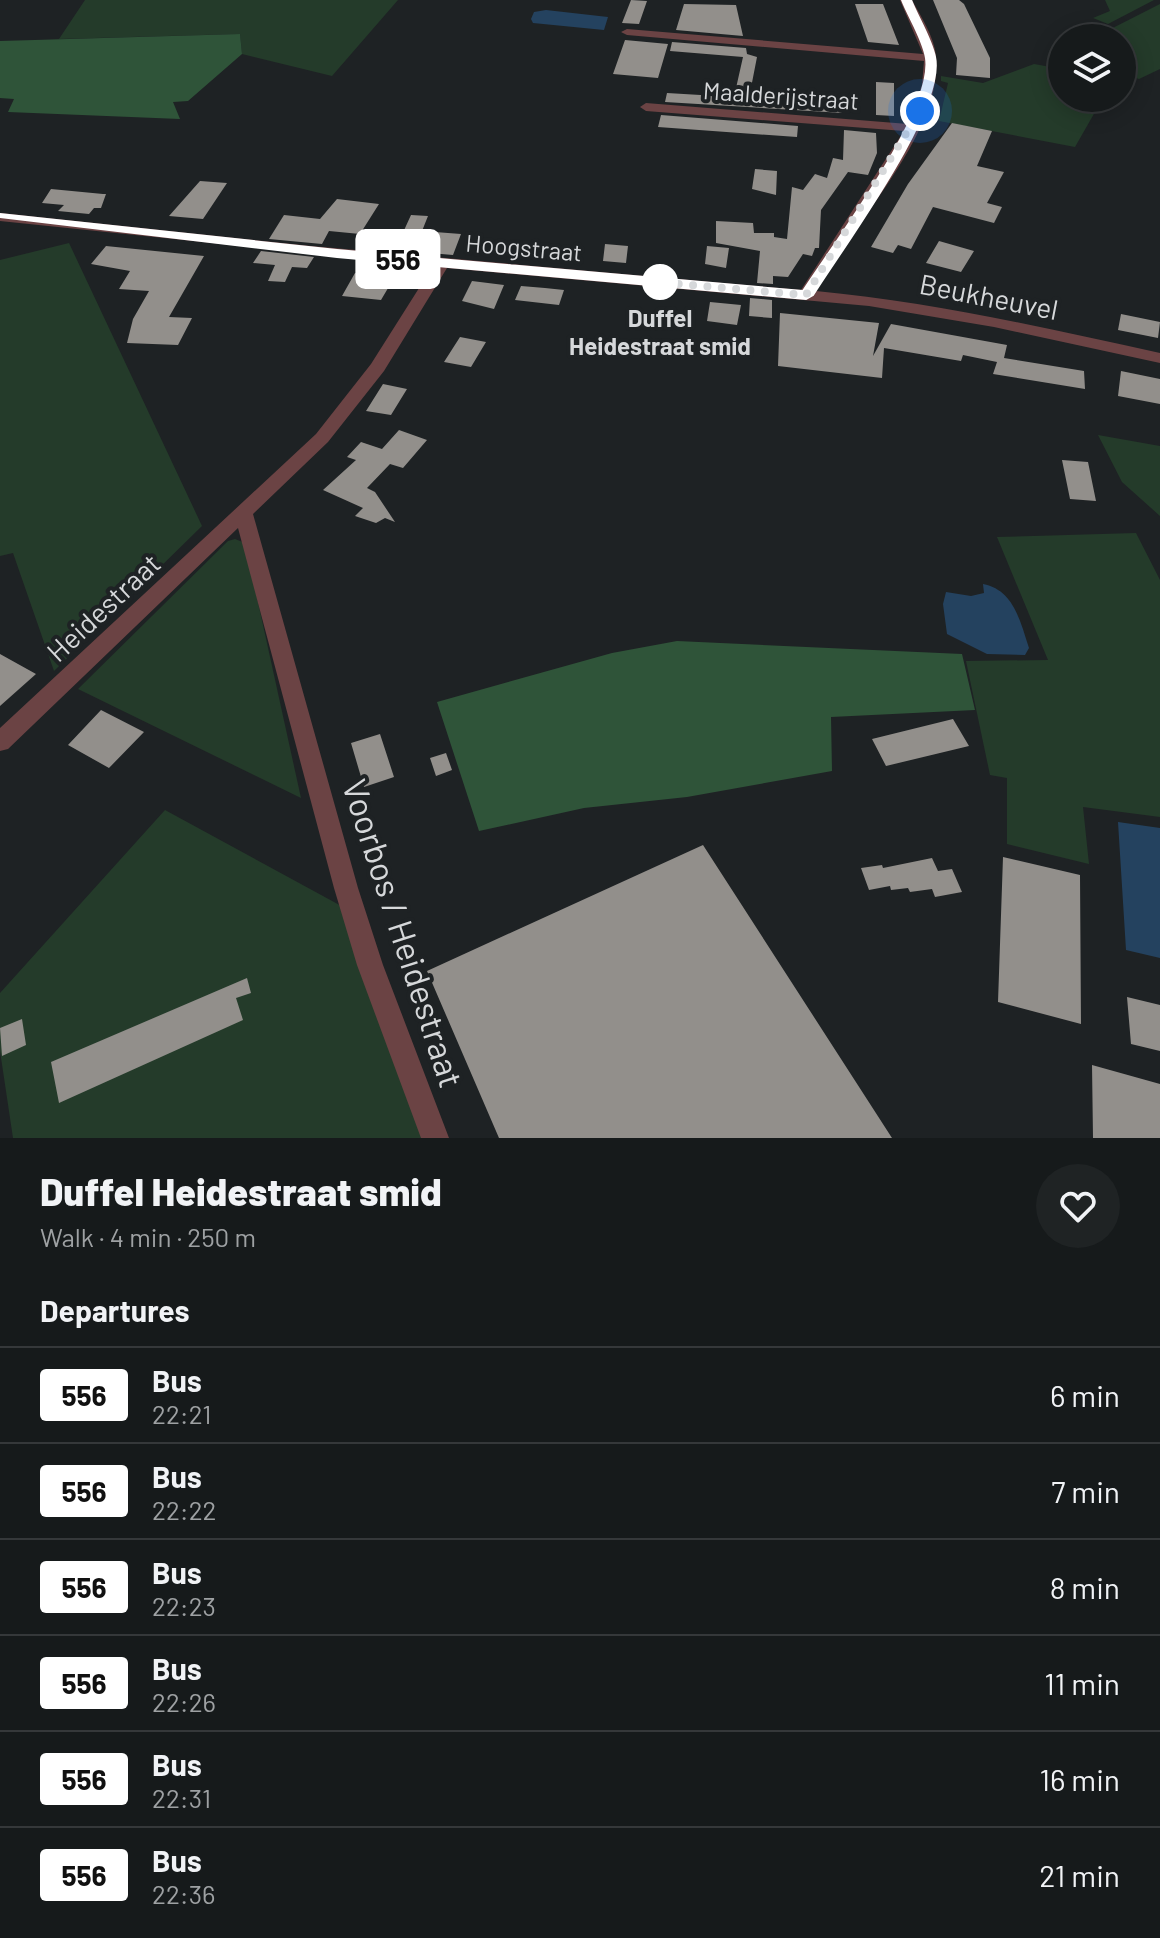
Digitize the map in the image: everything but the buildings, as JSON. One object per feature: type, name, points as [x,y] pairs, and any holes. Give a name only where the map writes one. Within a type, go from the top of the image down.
[{"type":"street","points":[[806,295],[912,128],[927,94],[931,58],[906,0]]},
{"type":"street","points":[[627,32],[931,58]]},
{"type":"street","name":"Maalderijstraat","points":[[646,107],[912,128]]},
{"type":"street","name":"Hoogstraat","points":[[0,217],[442,264],[806,295]]},
{"type":"street","name":"Heidestraat","points":[[0,742],[244,514],[332,425],[378,367],[442,264]]},
{"type":"street","name":"Beukheuvel","points":[[806,295],[956,314],[1160,358]]},
{"type":"street","name":"Voorbos / Heidestraat","points":[[244,514],[307,750],[370,965],[435,1138]]},
{"type":"green space","points":[[85,0],[398,0],[332,76],[242,54],[240,34],[59,39]]},
{"type":"green space","points":[[1105,0],[1154,0],[1108,24],[1093,18],[1110,11]]},
{"type":"green space","points":[[1160,4],[1160,69],[1136,78],[1136,24],[1121,24]]},
{"type":"green space","points":[[240,34],[242,54],[188,101],[173,102],[180,119],[8,112],[14,99],[0,98],[0,41]]},
{"type":"green space","points":[[1034,64],[1048,66],[1048,112],[1095,112],[1075,147],[939,121],[948,83],[941,81],[941,76],[983,83]]},
{"type":"green space","points":[[69,243],[202,526],[54,671],[13,553],[0,556],[0,260]]},
{"type":"green space","points":[[1098,435],[1160,446],[1160,516],[1122,482]]},
{"type":"green space","points":[[1136,533],[1160,580],[1160,817],[1083,807],[1089,864],[1007,844],[1007,778],[990,775],[966,661],[1048,660],[997,537]]},
{"type":"green space","points":[[235,539],[245,543],[301,798],[78,689],[228,541]]},
{"type":"green space","points":[[677,641],[962,654],[975,710],[831,717],[832,771],[687,797],[584,808],[479,831],[437,702],[612,653]]},
{"type":"green space","points":[[165,810],[345,908],[424,1138],[13,1138],[0,1051],[0,993]]},
{"type":"water","points":[[546,10],[608,17],[604,30],[533,23],[534,12]]},
{"type":"water","points":[[983,584],[1002,593],[1014,608],[1029,648],[1025,655],[987,654],[947,634],[943,604],[946,592],[971,596],[984,593]]},
{"type":"water","points":[[1118,822],[1160,828],[1160,958],[1126,950]]},
{"type":"bus line","name":"556","points":[[0,217],[337,254],[806,295],[912,128],[927,94],[931,58],[925,37],[906,0]]},
{"type":"place","name":"Duffel Heidestraat smid","points":[[660,282]]},
{"type":"route","points":[[660,282],[655,282],[806,295],[920,111]]}]
